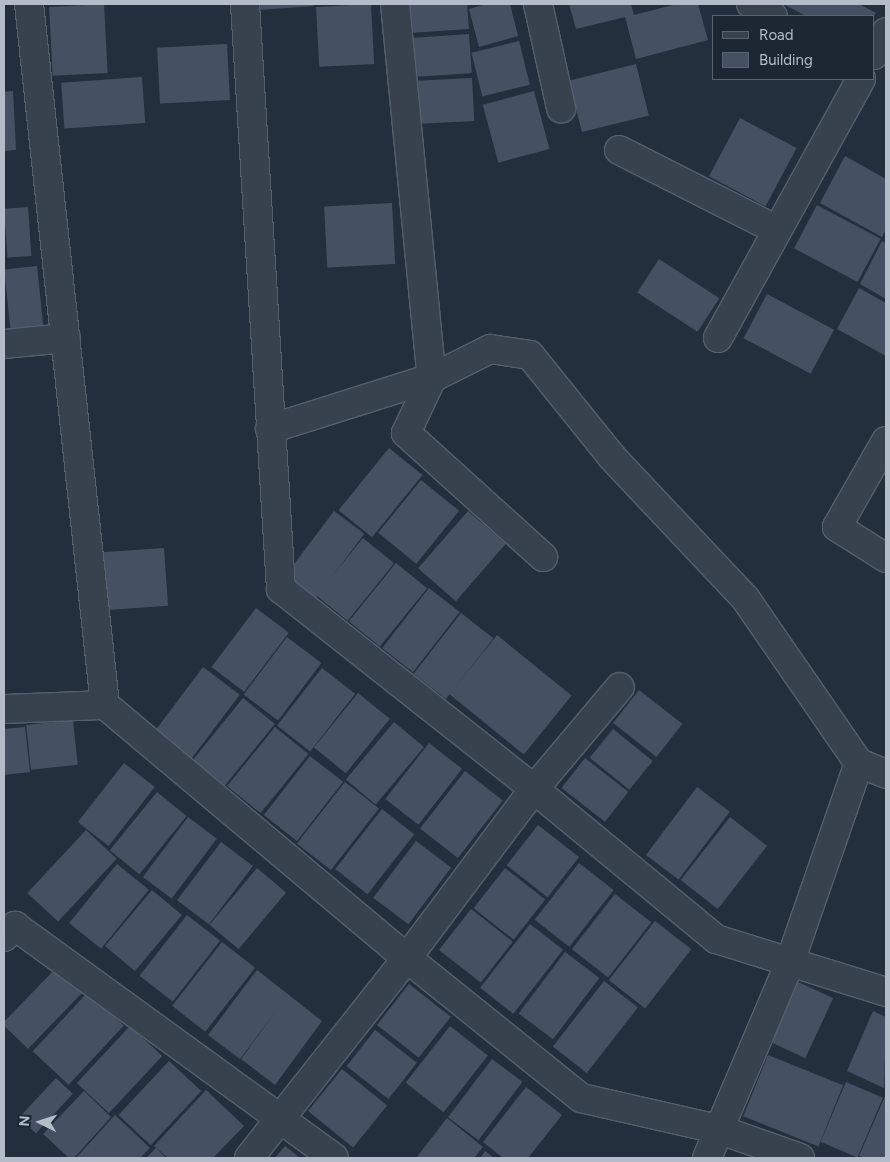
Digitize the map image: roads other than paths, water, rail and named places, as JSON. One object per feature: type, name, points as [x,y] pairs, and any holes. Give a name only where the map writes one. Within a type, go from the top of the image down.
[{"type":"street","points":[[29,4],[105,705]]},
{"type":"street","points":[[245,4],[280,589],[534,789],[716,939],[886,992]]},
{"type":"street","points":[[396,4],[432,378],[406,433],[543,557]]},
{"type":"street","points":[[538,4],[561,108]]},
{"type":"street","points":[[752,4],[771,15]]},
{"type":"street","points":[[875,53],[886,32]]},
{"type":"street","points":[[718,338],[860,80]]},
{"type":"street","points":[[619,150],[777,230]]},
{"type":"street","points":[[4,344],[66,338]]},
{"type":"street","points":[[270,429],[432,378],[490,349],[530,354],[612,457],[745,598],[859,763],[886,774]]},
{"type":"street","points":[[886,441],[837,527],[886,558]]},
{"type":"street","points":[[249,1158],[407,958],[534,789],[620,687]]},
{"type":"street","points":[[4,709],[105,705],[407,958],[581,1098],[718,1129],[800,1158]]},
{"type":"street","points":[[707,1158],[790,962],[859,763]]},
{"type":"street","points":[[4,937],[15,926],[334,1158]]}]
